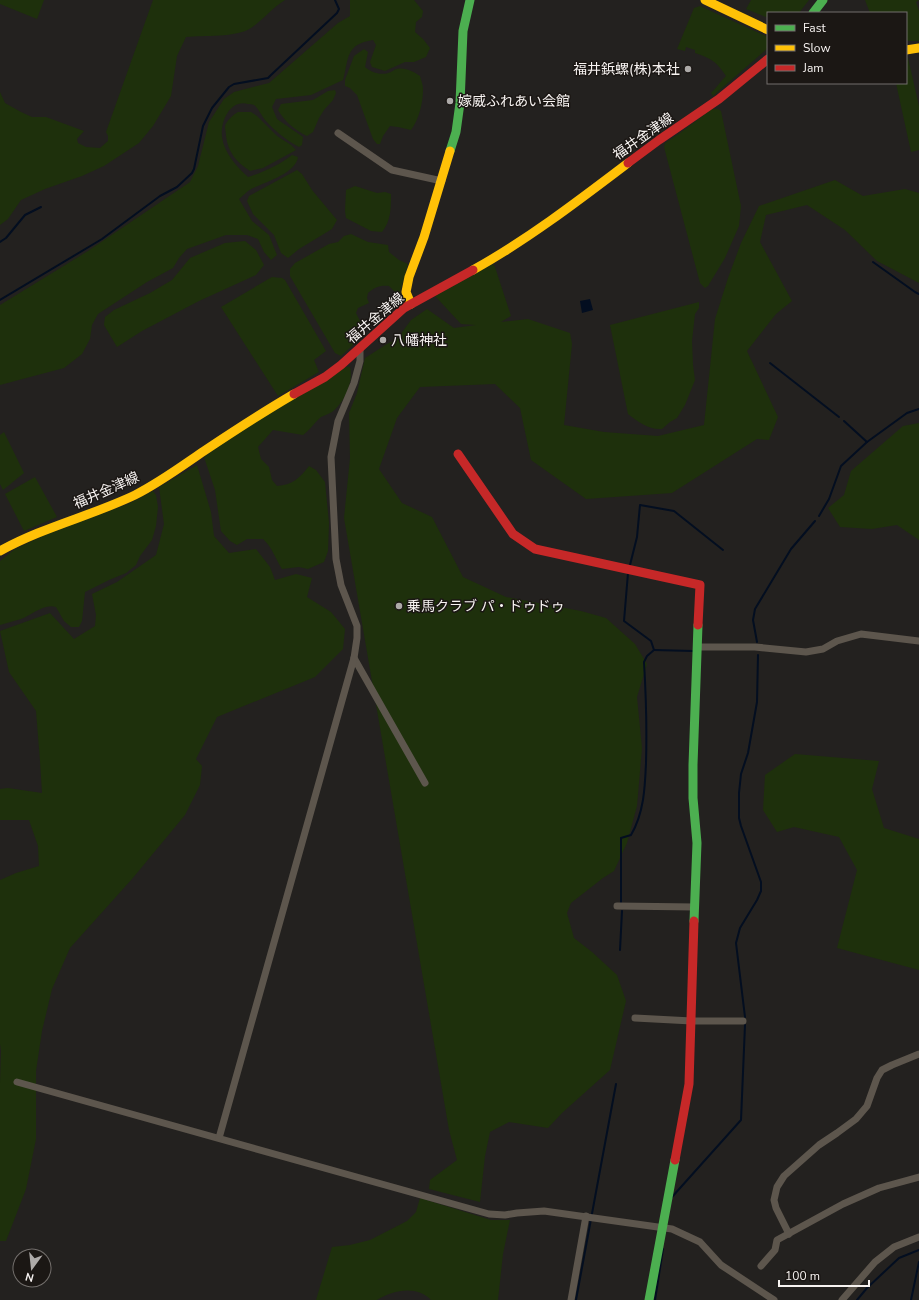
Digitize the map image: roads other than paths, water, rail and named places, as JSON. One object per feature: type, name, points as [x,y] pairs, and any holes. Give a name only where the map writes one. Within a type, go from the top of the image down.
[{"type":"street","points":[[411,304],[406,295],[406,290],[442,181],[456,132],[460,103],[463,31],[470,0]]},
{"type":"street","points":[[705,0],[767,30]]},
{"type":"street","points":[[814,12],[824,0]]},
{"type":"street","points":[[907,50],[919,48]]},
{"type":"street","name":"福井金津線","points":[[0,551],[34,535],[112,505],[136,494],[179,468],[258,415],[325,377],[341,365],[402,310],[489,261],[536,230],[659,140],[719,99],[767,60]]},
{"type":"street","points":[[338,133],[392,170],[442,181]]},
{"type":"street","points":[[219,1138],[354,658],[357,626],[341,585],[336,559],[331,457],[338,422],[354,384],[360,361],[360,348]]},
{"type":"street","points":[[458,454],[513,534],[535,549],[700,585],[696,647],[693,794],[697,827],[690,1084],[662,1228],[650,1300]]},
{"type":"street","points":[[696,647],[755,647],[806,652],[823,649],[837,641],[861,634],[919,641]]},
{"type":"street","points":[[354,658],[424,783]]},
{"type":"street","points":[[617,906],[695,907]]},
{"type":"street","points":[[636,1018],[692,1021],[743,1021]]},
{"type":"street","points":[[790,1234],[776,1208],[774,1200],[777,1187],[784,1176],[819,1145],[838,1134],[856,1119],[867,1106],[877,1078],[882,1070],[919,1054]]},
{"type":"street","points":[[16,1082],[489,1214],[505,1215],[544,1211],[672,1229],[700,1242],[721,1265],[774,1300]]},
{"type":"street","points":[[761,1266],[775,1250],[777,1240],[843,1204],[879,1188],[919,1176]]},
{"type":"street","points":[[571,1300],[586,1216]]},
{"type":"street","points":[[842,1300],[876,1262],[894,1247],[919,1237]]},
{"type":"water","points":[[590,299],[593,310],[582,313],[580,301]]},
{"type":"waterway","points":[[0,300],[102,239],[160,196],[177,187],[192,173],[203,126],[212,108],[229,87],[234,84],[268,78],[337,13],[339,9],[335,0]]},
{"type":"waterway","points":[[0,242],[6,238],[25,215],[41,207]]},
{"type":"waterway","points":[[873,262],[919,294]]},
{"type":"waterway","points":[[770,363],[839,417]]},
{"type":"waterway","points":[[844,421],[867,442],[907,413],[919,409]]},
{"type":"waterway","points":[[819,516],[829,499],[841,466],[867,442]]},
{"type":"waterway","points":[[630,565],[637,537],[640,505],[674,511],[723,550]]},
{"type":"waterway","points":[[757,642],[753,620],[755,609],[791,549],[815,521]]},
{"type":"waterway","points":[[621,902],[621,838],[631,835],[635,827],[639,818],[644,791],[646,763],[646,699],[644,662],[647,656],[654,650],[651,641],[624,621],[628,573]]},
{"type":"waterway","points":[[654,650],[693,651]]},
{"type":"waterway","points":[[745,1017],[736,943],[740,928],[761,891],[761,882],[739,818],[739,793],[741,774],[748,753],[757,702],[758,655]]},
{"type":"waterway","points":[[620,950],[622,911]]},
{"type":"waterway","points":[[672,1197],[741,1120],[745,1025]]},
{"type":"waterway","points":[[576,1300],[616,1084]]},
{"type":"waterway","points":[[655,1300],[663,1249]]},
{"type":"waterway","points":[[857,1300],[867,1288],[899,1258],[919,1250]]},
{"type":"waterway","points":[[911,1300],[919,1262]]},
{"type":"place","name":"福井鋲螺(株)本社","points":[[688,69]]},
{"type":"place","name":"嫁威ふれあい会館","points":[[450,101]]},
{"type":"place","name":"八幡神社","points":[[383,340]]},
{"type":"place","name":"乗馬クラブ パ・ドゥドゥ","points":[[399,606]]}]
